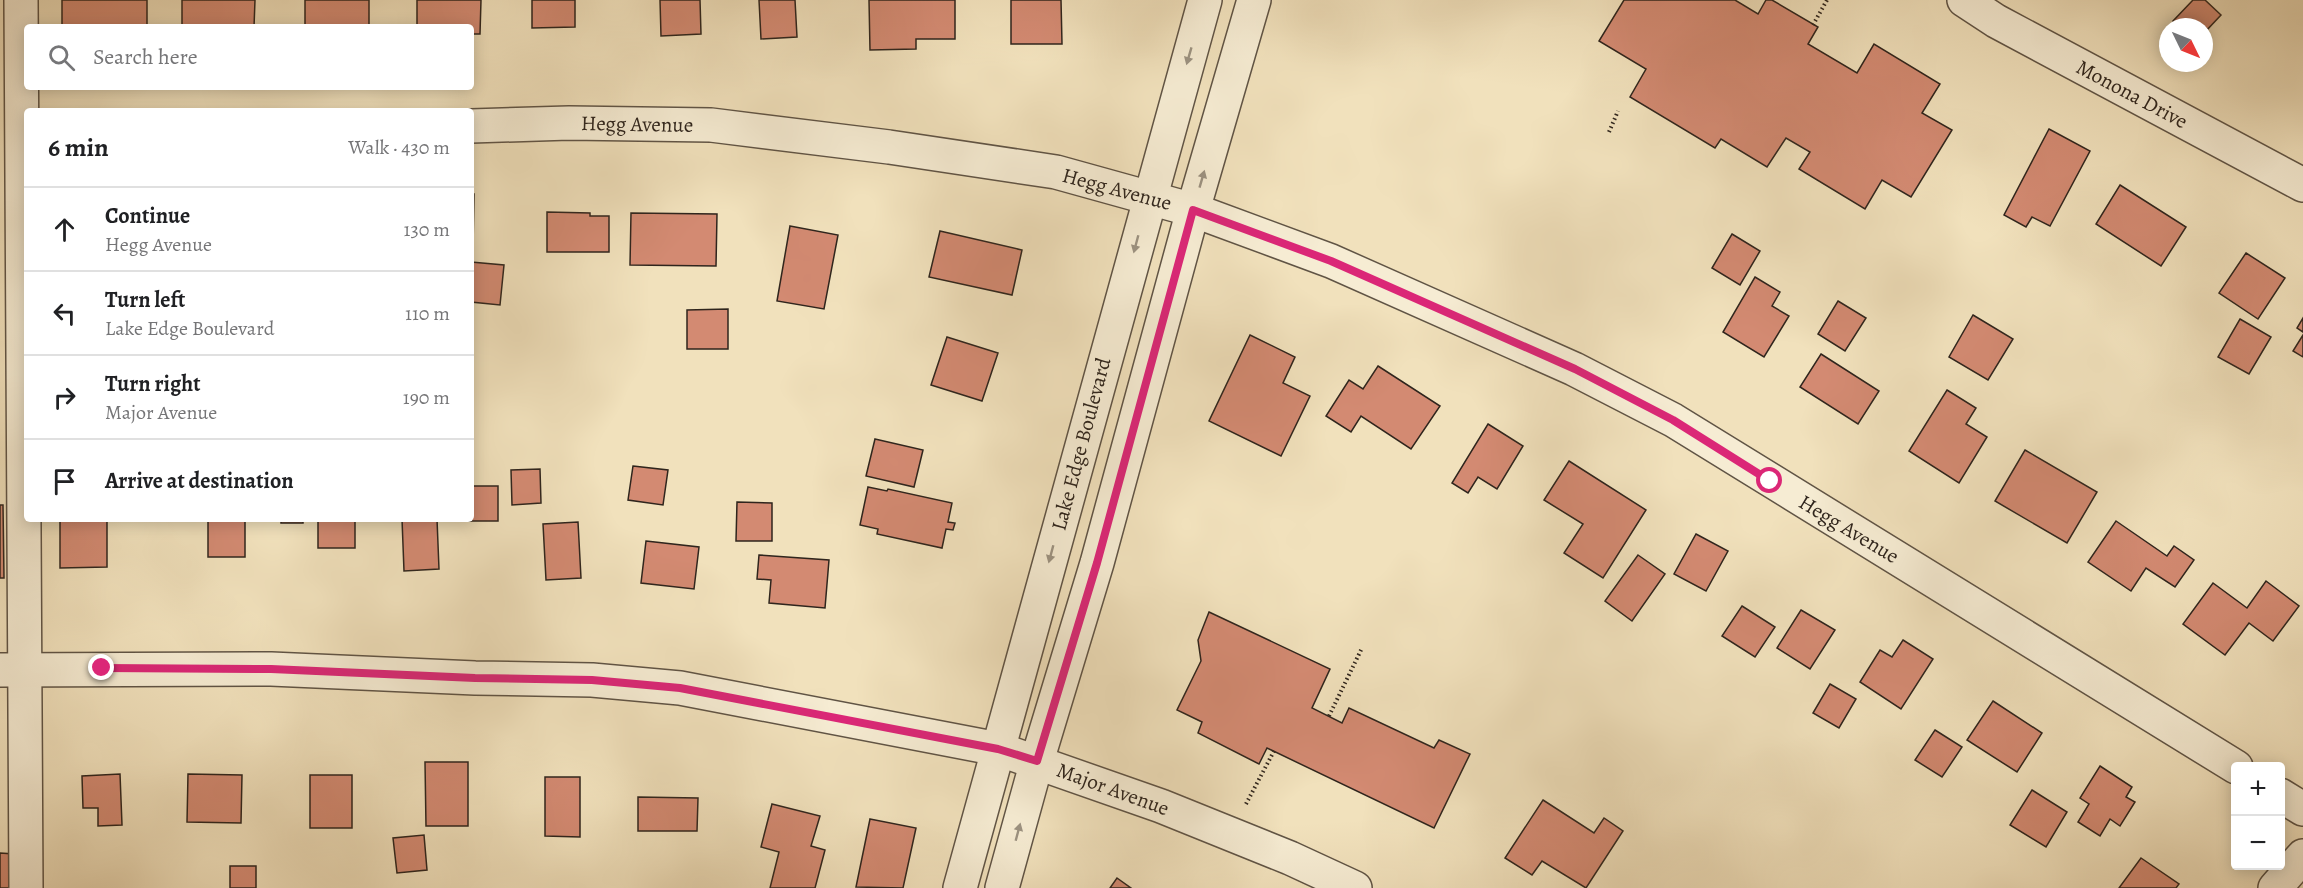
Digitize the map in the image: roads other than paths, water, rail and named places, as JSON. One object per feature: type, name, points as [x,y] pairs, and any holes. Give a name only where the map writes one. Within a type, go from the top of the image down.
[{"type":"street","points":[[21,0],[16,122],[12,670],[26,888]]},
{"type":"street","name":"Lake Edge Boulevard","points":[[960,888],[1205,0]]},
{"type":"street","points":[[1002,888],[1037,761],[1097,563],[1193,210],[1254,0]]},
{"type":"street","name":"Monona Drive","points":[[1964,0],[1996,21],[2303,185]]},
{"type":"street","name":"Hegg Avenue","points":[[474,126],[569,123],[711,125],[889,147],[1056,172],[1193,210],[1331,261],[1575,369],[1673,420],[2231,765]]},
{"type":"street","name":"Major Avenue","points":[[12,670],[271,669],[475,678],[592,680],[680,688],[998,749],[1037,761],[1231,833],[1354,888]]},
{"type":"street","points":[[2285,798],[2303,809]]},
{"type":"street","points":[[2275,888],[2303,855]]}]
